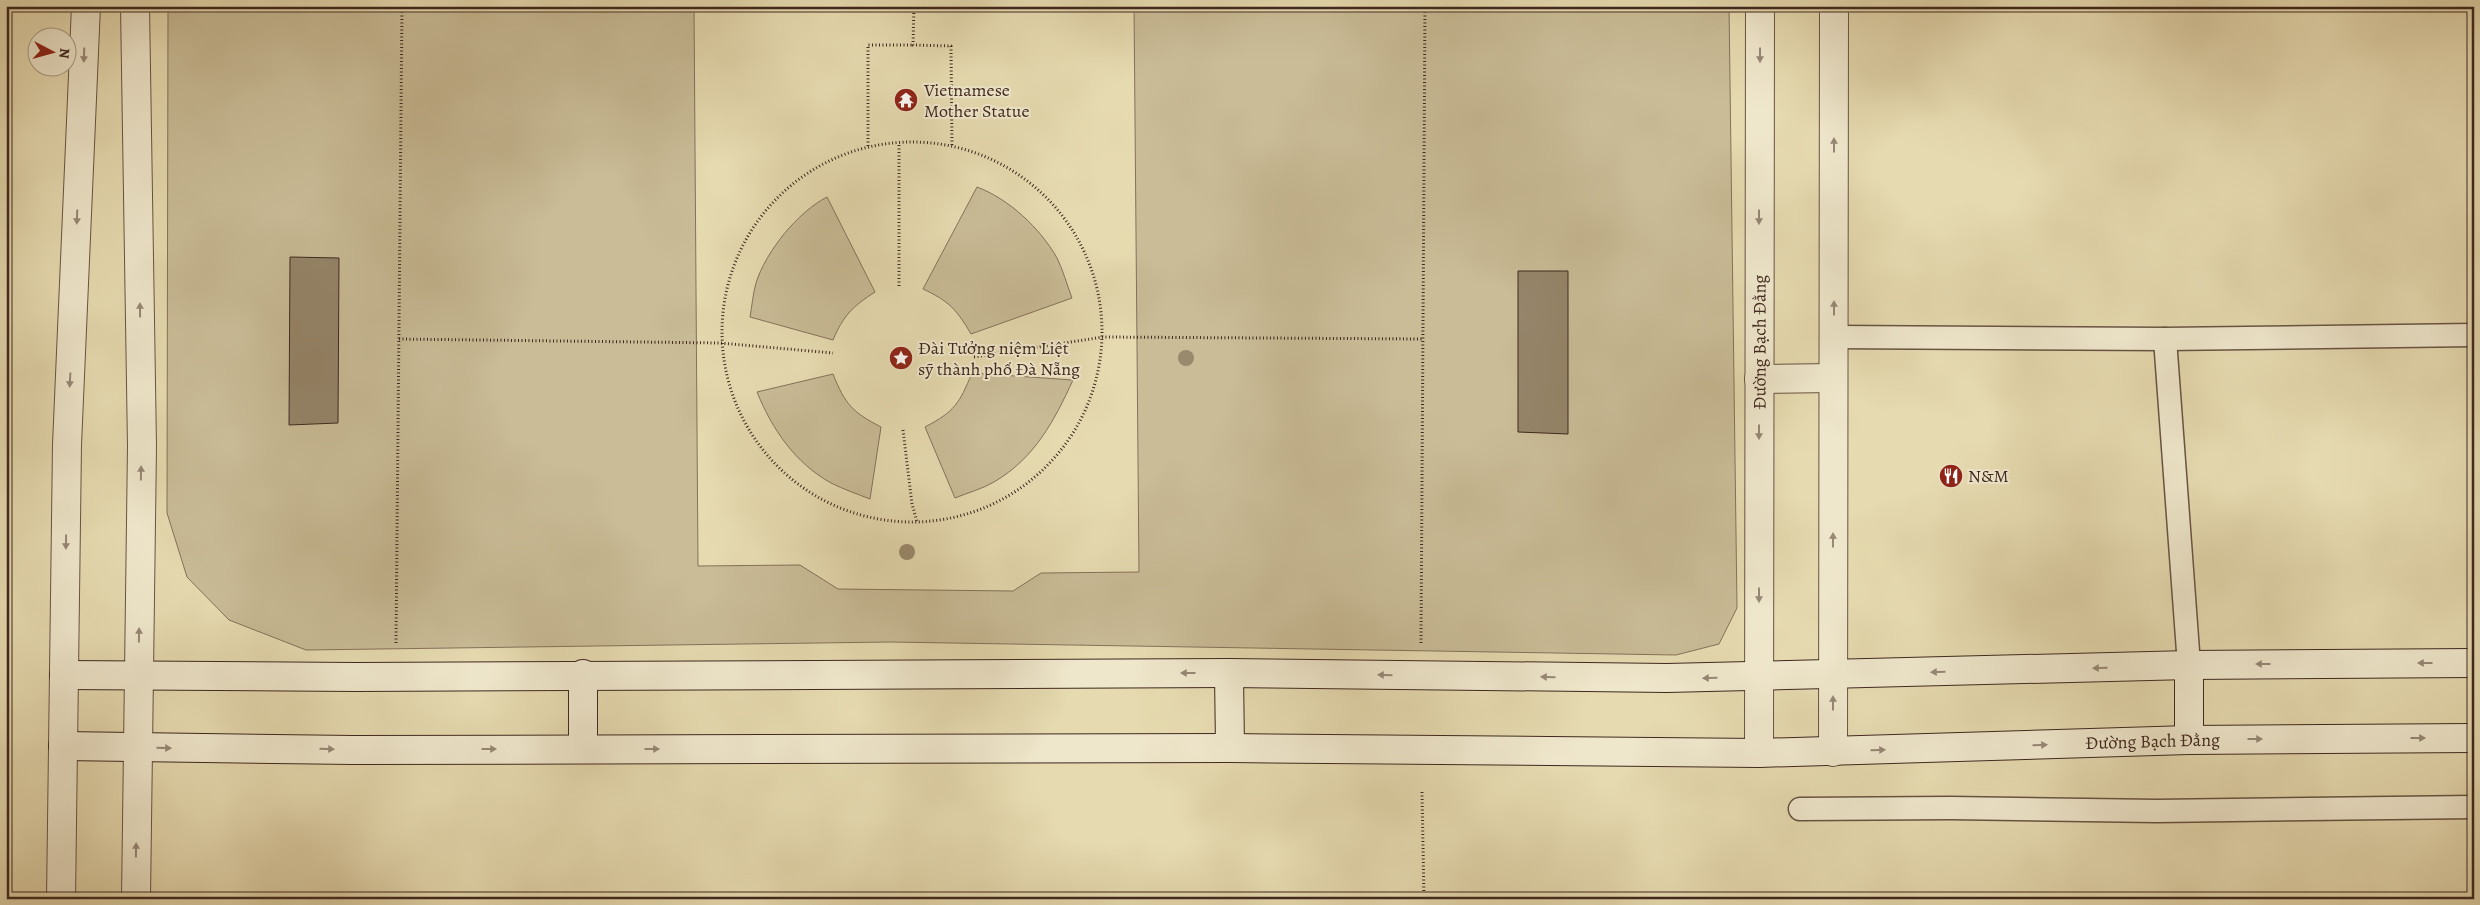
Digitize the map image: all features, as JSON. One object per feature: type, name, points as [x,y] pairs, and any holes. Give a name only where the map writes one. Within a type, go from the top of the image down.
[{"type":"main road","points":[[61,899],[67,445],[86,6]]},
{"type":"main road","points":[[135,6],[142,446],[136,899]]},
{"type":"main road","name":"Đường Bạch Đằng","points":[[1760,6],[1759,754],[2189,740],[2474,738]]},
{"type":"main road","points":[[1833,752],[1834,6]]},
{"type":"main road","points":[[1759,379],[1833,378]]},
{"type":"main road","points":[[64,675],[356,677],[583,674],[1229,673],[1666,678],[1834,676],[2189,665],[2474,663]]},
{"type":"main road","points":[[2189,665],[2189,740]]},
{"type":"main road","points":[[1229,673],[1230,748]]},
{"type":"main road","points":[[583,674],[583,749]]},
{"type":"main road","points":[[63,746],[583,749],[1230,748],[1759,754]]},
{"type":"lane","points":[[1834,337],[2165,339],[2474,335]]},
{"type":"lane","points":[[2165,339],[2189,665]]},
{"type":"lane","points":[[1800,809],[1950,808],[2157,811],[2474,807]]},
{"type":"path","points":[[396,651],[402,6]]},
{"type":"path","points":[[914,6],[914,45]]},
{"type":"path","points":[[1421,645],[1425,6]]},
{"type":"path","points":[[868,146],[868,45],[914,45],[951,46],[952,147]]},
{"type":"path","points":[[926,141],[982,154],[1032,183],[1072,226],[1096,279],[1104,337],[1092,398],[1062,451],[1017,493],[962,518],[901,524],[841,511],[789,479],[749,433],[726,376],[720,343],[722,315],[738,255],[769,206],[814,168],[868,146],[900,143],[926,141]]},
{"type":"path","points":[[899,286],[900,143]]},
{"type":"path","points":[[974,357],[1104,337],[1423,339]]},
{"type":"path","points":[[399,339],[720,343],[833,353]]},
{"type":"path","points":[[903,430],[912,504],[917,522]]},
{"type":"path","points":[[1422,792],[1424,899]]},
{"type":"shaded area","points":[[168,6],[694,6],[698,566],[800,565],[838,589],[1013,591],[1041,573],[1139,572],[1134,6],[1729,6],[1737,608],[1719,644],[1676,655],[890,642],[306,650],[229,620],[187,577],[167,513]]},
{"type":"shaded area","points":[[977,187],[989,192],[1012,207],[1042,236],[1057,258],[1072,298],[971,334],[952,307],[923,289]]},
{"type":"shaded area","points":[[827,197],[875,292],[849,312],[833,340],[750,317],[756,283],[767,258],[794,222]]},
{"type":"shaded area","points":[[972,373],[1073,380],[1042,437],[1021,462],[994,482],[955,498],[925,427],[955,406]]},
{"type":"shaded area","points":[[833,374],[841,393],[856,412],[881,427],[870,499],[831,483],[806,466],[778,432],[757,392]]},
{"type":"building","points":[[290,257],[339,258],[338,423],[289,425]]},
{"type":"building","points":[[1518,271],[1568,271],[1568,434],[1518,432]]},
{"type":"place","name":"Vietnamese Mother Statue","points":[[906,100]]},
{"type":"place","name":"Đài Tưởng niệm Liệt sỹ thành phố Đà Nẵng","points":[[901,358]]},
{"type":"place","name":"N&M","points":[[1951,476]]}]
